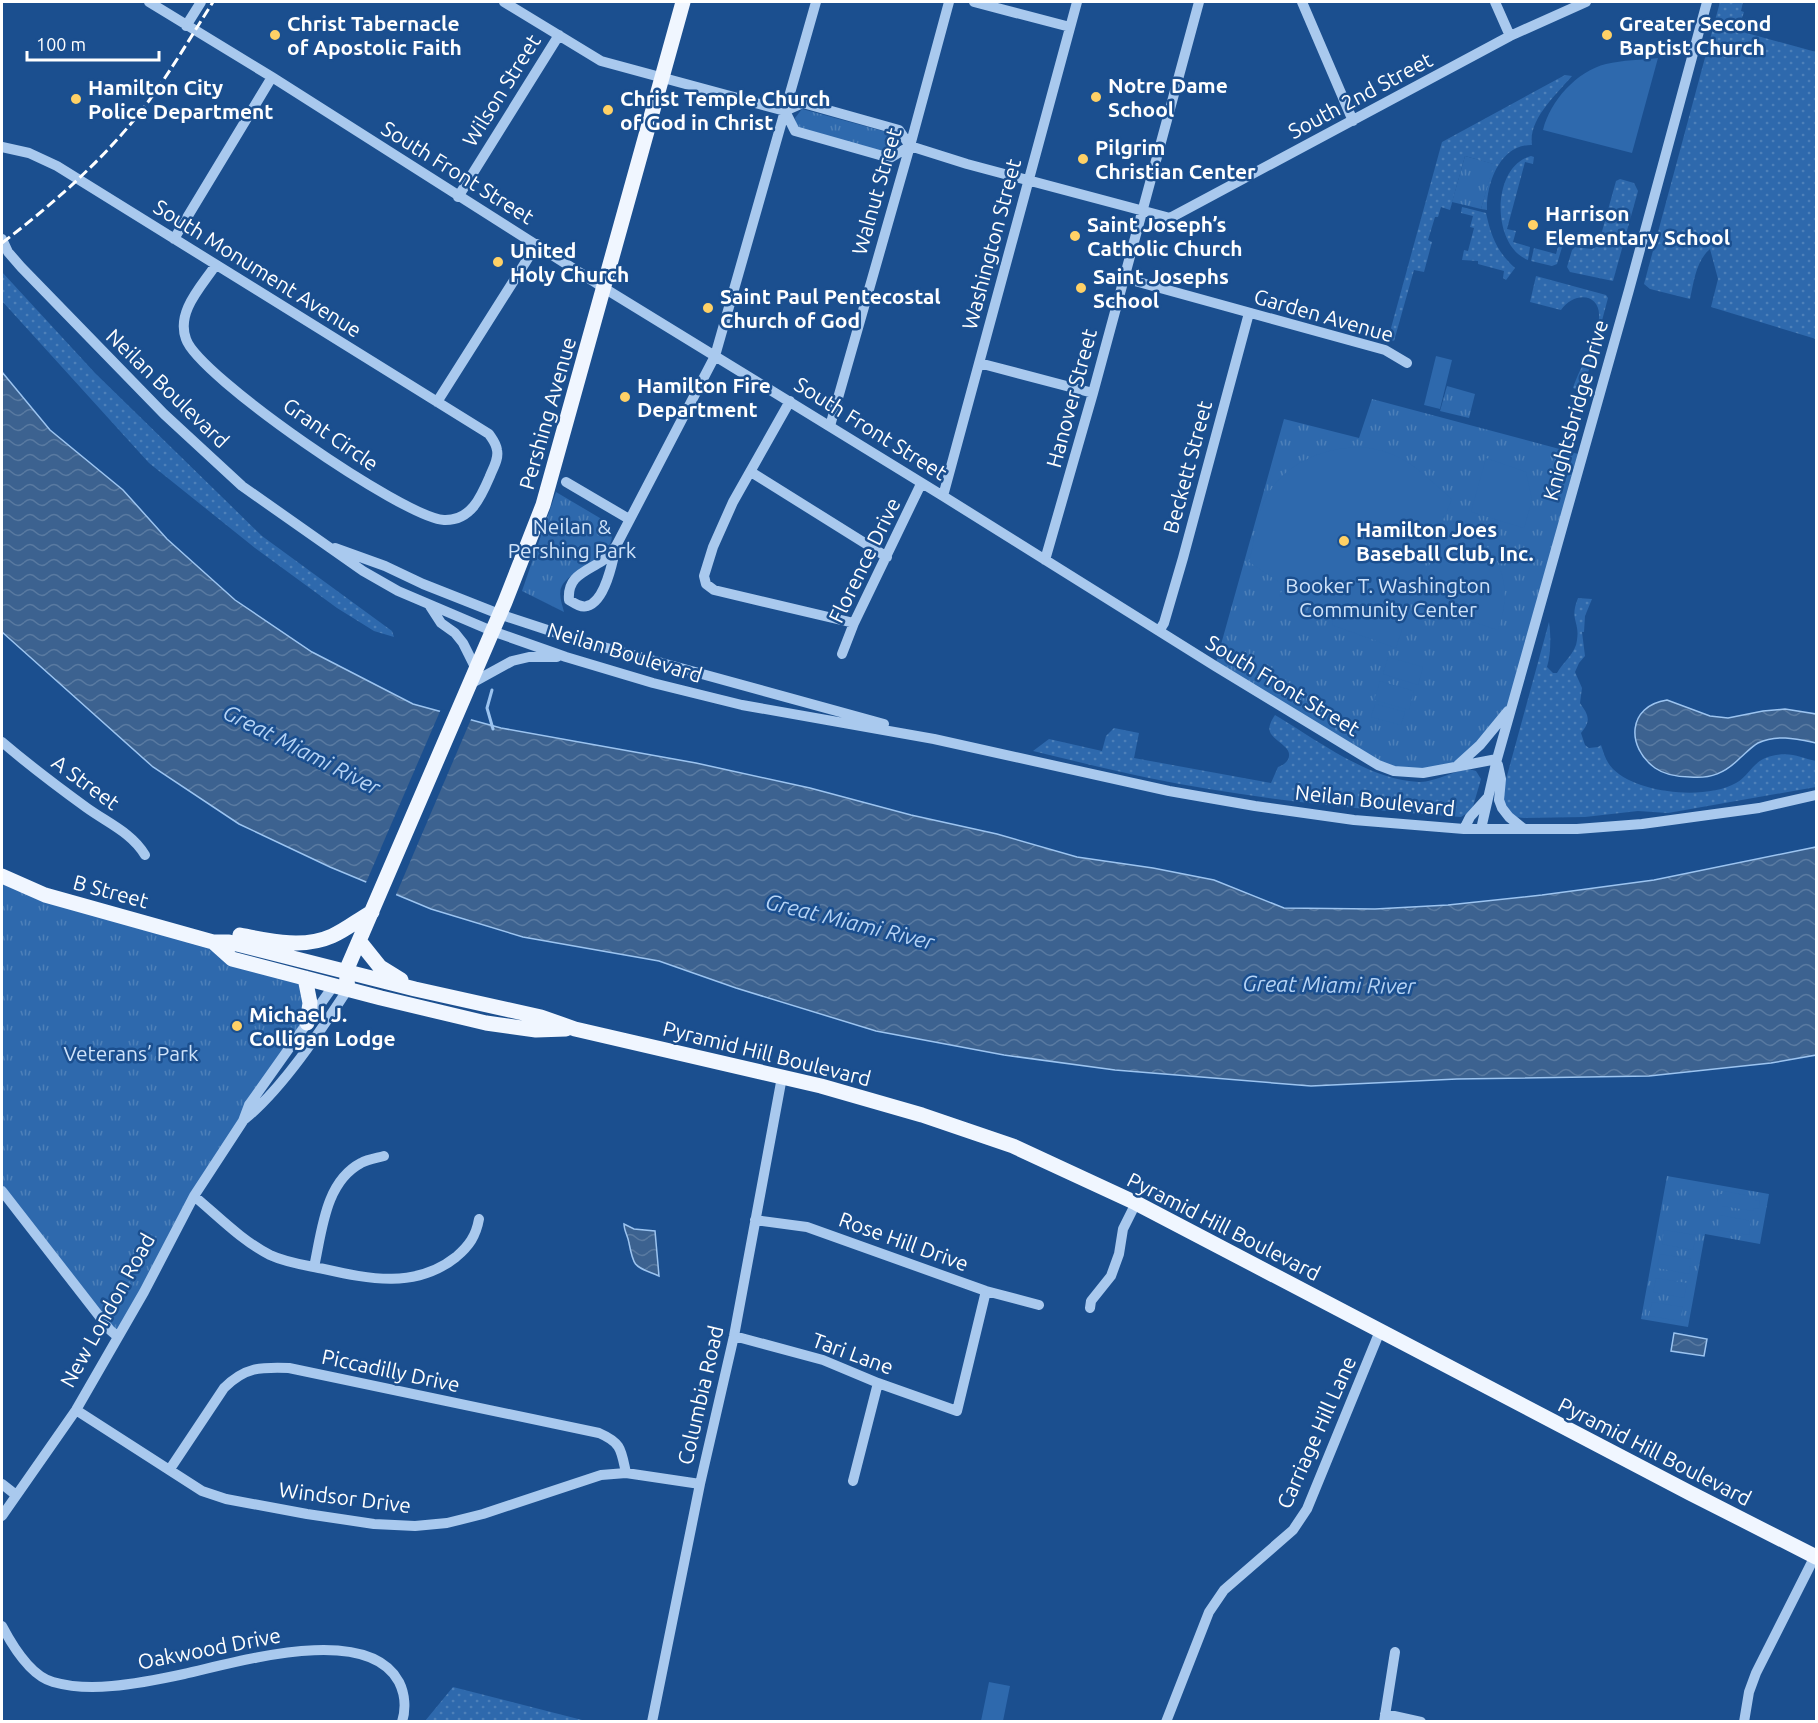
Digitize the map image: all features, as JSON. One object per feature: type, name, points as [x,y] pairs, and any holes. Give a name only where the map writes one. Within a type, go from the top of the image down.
[{"type":"main road","name":"Pershing Avenue","points":[[346,971],[470,684],[483,671],[492,631],[543,505],[682,2]]},
{"type":"main road","name":"B Street","points":[[2,876],[45,896],[213,942],[229,942],[346,971]]},
{"type":"main road","points":[[165,927],[184,926],[284,943],[303,943],[338,933],[372,912]]},
{"type":"main road","name":"B Street","points":[[213,942],[232,959],[341,987]]},
{"type":"main road","points":[[360,942],[386,972],[415,989]]},
{"type":"main road","points":[[341,987],[346,971]]},
{"type":"main road","name":"Pyramid Hill Boulevard","points":[[346,971],[541,1017],[575,1029],[871,1100],[967,1129],[1013,1146],[1136,1203],[1690,1493],[1816,1556]]},
{"type":"main road","points":[[305,978],[310,1003],[307,1023]]},
{"type":"main road","name":"Pyramid Hill Boulevard","points":[[341,987],[486,1023],[536,1030],[575,1029]]},
{"type":"street","name":"South Front Street","points":[[149,2],[272,77],[604,288],[1378,765],[1394,771],[1410,773],[1497,759]]},
{"type":"street","points":[[186,26],[201,2]]},
{"type":"street","name":"South 2nd Street","points":[[504,2],[601,61],[785,111],[803,103],[899,130],[910,146],[1170,218],[1510,36],[1586,2]]},
{"type":"street","points":[[616,546],[603,560],[573,581],[568,590],[569,600],[581,606],[595,602],[607,580],[616,546],[629,519],[715,356],[816,2]]},
{"type":"street","name":"Walnut Street","points":[[830,426],[949,2]]},
{"type":"street","points":[[974,2],[1070,27]]},
{"type":"street","name":"Washington Street","points":[[943,496],[1077,2]]},
{"type":"street","name":"Hanover Street","points":[[1046,560],[1199,2]]},
{"type":"street","points":[[1302,2],[1353,121]]},
{"type":"street","points":[[1495,2],[1510,36]]},
{"type":"street","name":"Knightsbridge Drive","points":[[1481,829],[1497,759],[1707,2]]},
{"type":"street","name":"Wilson Street","points":[[459,197],[558,35]]},
{"type":"street","points":[[174,239],[272,77]]},
{"type":"street","points":[[785,111],[795,131],[890,158],[910,146]]},
{"type":"street","name":"South Monument Avenue","points":[[2,147],[42,158],[489,434]]},
{"type":"street","name":"Neilan Boulevard","points":[[2,239],[8,252],[21,267],[164,414],[242,486],[363,571],[398,591],[492,631],[566,657],[653,683],[742,705],[934,739],[1212,799],[1354,820],[1464,829],[1577,829],[1642,824],[1759,808],[1816,795]]},
{"type":"street","points":[[437,402],[537,244]]},
{"type":"street","name":"Grant Circle","points":[[215,266],[186,310],[184,330],[191,350],[214,372],[329,460],[427,516],[443,520],[454,519],[474,508],[497,458],[495,442],[489,434]]},
{"type":"street","name":"Garden Avenue","points":[[1124,278],[1385,350],[1407,363]]},
{"type":"street","name":"Beckett Street","points":[[1159,631],[1164,623],[1184,558],[1248,313]]},
{"type":"street","points":[[979,363],[1093,393]]},
{"type":"street","points":[[790,401],[729,511],[713,547],[704,576],[706,584],[714,591],[854,623]]},
{"type":"street","points":[[751,472],[887,557]]},
{"type":"street","points":[[566,482],[629,519]]},
{"type":"street","name":"Florence Drive","points":[[842,654],[854,623],[921,484]]},
{"type":"street","name":"Neilan Boulevard","points":[[326,545],[355,554],[499,614],[588,643],[711,678],[816,704],[934,739]]},
{"type":"street","points":[[430,605],[441,623],[464,643],[483,671],[520,659],[566,657]]},
{"type":"street","points":[[1458,765],[1480,745],[1512,706]]},
{"type":"street","name":"A Street","points":[[2,742],[67,794],[132,837],[145,855]]},
{"type":"street","points":[[1497,759],[1501,779],[1499,800],[1509,817],[1524,829]]},
{"type":"street","points":[[1464,829],[1470,817],[1488,796]]},
{"type":"street","name":"New London Road","points":[[2,1515],[75,1410],[118,1337],[194,1196],[243,1121],[249,1105],[307,1023],[341,987]]},
{"type":"street","name":"New London Road","points":[[243,1121],[258,1108],[302,1054],[341,987]]},
{"type":"street","name":"Columbia Road","points":[[652,1722],[700,1484],[734,1336],[782,1077]]},
{"type":"street","points":[[314,1267],[334,1191],[343,1176],[362,1162],[384,1156]]},
{"type":"street","points":[[2,1191],[110,1330],[118,1337]]},
{"type":"street","points":[[194,1196],[250,1243],[268,1254],[284,1261],[367,1278],[402,1279],[429,1274],[449,1263],[465,1250],[476,1234],[479,1219]]},
{"type":"street","points":[[1090,1308],[1091,1301],[1111,1276],[1119,1254],[1123,1229],[1136,1203]]},
{"type":"street","name":"Rose Hill Drive","points":[[755,1220],[807,1227],[987,1292],[1040,1305]]},
{"type":"street","name":"Tari Lane","points":[[734,1336],[823,1360],[878,1383],[957,1411],[987,1292]]},
{"type":"street","name":"Carriage Hill Lane","points":[[1166,1722],[1209,1612],[1224,1590],[1293,1530],[1307,1509],[1380,1331]]},
{"type":"street","name":"Piccadilly Drive","points":[[170,1470],[224,1388],[246,1371],[266,1367],[289,1368],[599,1433],[613,1439],[621,1448],[626,1473]]},
{"type":"street","points":[[853,1481],[878,1383]]},
{"type":"street","name":"Windsor Drive","points":[[75,1410],[202,1491],[226,1499],[374,1524],[415,1526],[447,1523],[483,1514],[601,1475],[626,1473],[700,1484]]},
{"type":"street","points":[[2,1484],[16,1495]]},
{"type":"street","points":[[1744,1722],[1749,1692],[1756,1673],[1816,1556]]},
{"type":"street","name":"Oakwood Drive","points":[[2,1626],[15,1650],[34,1670],[50,1682],[76,1686],[112,1686],[170,1677],[277,1653],[321,1650],[355,1654],[384,1664],[395,1675],[403,1690],[402,1722]]},
{"type":"street","points":[[1395,1652],[1384,1718],[1421,1722]]},
{"type":"green space","points":[[1720,2],[1743,2],[1742,18],[1747,20],[1743,32],[1816,52],[1816,339],[1711,307],[1718,279],[1710,249],[1699,265],[1690,299],[1650,289],[1644,284]]},
{"type":"green space","points":[[1658,58],[1632,153],[1543,130],[1558,98],[1585,73],[1606,64]]},
{"type":"green space","points":[[1565,75],[1572,76],[1539,116],[1534,126],[1532,145],[1521,146],[1511,151],[1497,167],[1489,189],[1487,210],[1481,209],[1493,164],[1465,156],[1450,210],[1441,207],[1438,217],[1435,217],[1428,240],[1432,242],[1424,272],[1414,270],[1394,341],[1388,339],[1442,142]]},
{"type":"green space","points":[[802,109],[894,134],[895,145],[888,153],[797,128],[795,118]]},
{"type":"green space","points":[[1465,156],[1494,164],[1481,209],[1452,202]]},
{"type":"green space","points":[[1531,156],[1534,157],[1533,164],[1525,162],[1507,229],[1516,231],[1513,242],[1530,247],[1528,260],[1516,252],[1507,239],[1502,224],[1501,207],[1508,174],[1518,163]]},
{"type":"green space","points":[[1620,179],[1634,183],[1638,191],[1613,281],[1570,272],[1567,267],[1575,247],[1592,249],[1598,246],[1616,181]]},
{"type":"green space","points":[[1462,207],[1486,213],[1496,243],[1515,268],[1506,280],[1503,278],[1504,271],[1478,264],[1478,261],[1462,260],[1464,250],[1468,251],[1474,228],[1470,227],[1473,216],[1461,213]]},
{"type":"green space","points":[[1559,243],[1563,244],[1557,264],[1552,266],[1531,261],[1534,248],[1556,254]]},
{"type":"green space","points":[[2,272],[95,373],[262,536],[392,631],[394,637],[374,631],[337,608],[255,548],[149,463],[2,301]]},
{"type":"green space","points":[[1536,276],[1606,295],[1608,298],[1584,388],[1580,391],[1573,388],[1598,327],[1596,304],[1591,299],[1579,298],[1566,304],[1561,310],[1530,302]]},
{"type":"green space","points":[[1436,356],[1452,360],[1440,409],[1424,405]]},
{"type":"green space","points":[[1447,386],[1475,394],[1469,418],[1440,411]]},
{"type":"green space","name":"Booker T. Washington Community Center","points":[[1372,399],[1582,455],[1512,706],[1458,765],[1394,771],[1215,666],[1284,419],[1359,438]]},
{"type":"green space","name":"Hamilton Joes Baseball Club, Inc.","points":[[1361,447],[1390,453],[1401,459],[1421,472],[1452,499],[1406,606],[1409,607],[1396,648],[1332,625],[1334,615],[1279,596],[1285,586],[1249,562],[1261,508],[1268,493],[1278,481],[1301,462],[1315,456],[1345,448]]},
{"type":"green space","points":[[1486,458],[1526,472],[1532,500],[1524,528],[1471,512]]},
{"type":"green space","name":"Neilan & Pershing Park","points":[[556,492],[610,524],[612,535],[610,545],[604,552],[570,577],[561,587],[560,594],[564,612],[522,591]]},
{"type":"green space","points":[[1449,520],[1466,528],[1479,539],[1490,550],[1498,564],[1505,595],[1498,630],[1422,606],[1418,591]]},
{"type":"green space","points":[[1578,598],[1592,599],[1585,616],[1584,632],[1582,632],[1585,656],[1575,672],[1582,688],[1580,703],[1588,718],[1587,725],[1581,733],[1585,745],[1589,748],[1601,745],[1613,769],[1624,777],[1655,789],[1690,793],[1708,792],[1736,783],[1757,763],[1768,757],[1787,754],[1816,761],[1816,787],[1668,813],[1638,811],[1585,817],[1514,817],[1504,804],[1502,794],[1549,622],[1550,644],[1547,667],[1553,673],[1557,673],[1576,645],[1578,634],[1574,611]]},
{"type":"green space","points":[[1388,657],[1423,667],[1418,685],[1383,674]]},
{"type":"green space","points":[[1380,681],[1414,691],[1409,710],[1374,700]]},
{"type":"green space","points":[[1375,704],[1405,712],[1401,725],[1371,717]]},
{"type":"green space","points":[[1275,715],[1363,767],[1400,780],[1426,782],[1463,770],[1476,771],[1481,779],[1472,810],[1461,817],[1343,807],[1265,797],[1149,778],[1033,751],[1049,739],[1102,751],[1106,736],[1114,728],[1139,733],[1134,758],[1271,783],[1278,767],[1287,761],[1289,755],[1287,749],[1270,733],[1271,721]]},
{"type":"green space","name":"Veterans’ Park","points":[[2,876],[305,978],[310,1009],[249,1105],[118,1337],[2,1191]]},
{"type":"green space","points":[[1667,1176],[1769,1194],[1760,1244],[1705,1234],[1688,1327],[1641,1319]]},
{"type":"green space","points":[[1724,1191],[1755,1197],[1755,1200],[1760,1201],[1759,1209],[1754,1208],[1753,1211],[1722,1206],[1722,1202],[1717,1202],[1719,1194],[1724,1194]]},
{"type":"green space","points":[[1720,1215],[1751,1221],[1749,1235],[1718,1230]]},
{"type":"green space","points":[[1664,1230],[1696,1235],[1693,1250],[1662,1244]]},
{"type":"green space","points":[[1660,1254],[1691,1259],[1689,1274],[1657,1268]]},
{"type":"green space","points":[[1656,1278],[1687,1283],[1684,1298],[1653,1292]]},
{"type":"green space","points":[[1652,1302],[1683,1307],[1680,1321],[1649,1316]]},
{"type":"green space","points":[[989,1682],[1010,1686],[1003,1721],[981,1721]]},
{"type":"green space","points":[[453,1687],[586,1721],[425,1721]]},
{"type":"water","name":"Great Miami River","points":[[2,372],[50,430],[123,490],[167,539],[235,600],[312,652],[413,704],[501,728],[696,763],[810,788],[911,815],[997,834],[1077,857],[1214,880],[1284,908],[1375,909],[1448,905],[1542,895],[1654,880],[1816,847],[1816,1055],[1771,1063],[1649,1076],[1457,1079],[1311,1086],[1115,1070],[1004,1055],[876,1031],[736,988],[659,961],[523,937],[431,909],[330,867],[239,824],[153,767],[2,632]]},
{"type":"water","points":[[1667,700],[1710,716],[1728,718],[1785,709],[1816,714],[1816,743],[1787,738],[1765,740],[1755,745],[1729,768],[1717,774],[1705,777],[1681,777],[1667,774],[1655,768],[1639,749],[1635,728],[1644,710]]},
{"type":"water","points":[[624,1224],[634,1229],[655,1231],[659,1276],[640,1268],[634,1262]]},
{"type":"water","points":[[1674,1333],[1707,1339],[1704,1356],[1671,1351]]},
{"type":"pier","points":[[441,709],[472,717],[395,897],[365,885]]},
{"type":"waterway","points":[[492,690],[487,708],[493,729]]},
{"type":"railway","points":[[2,243],[76,181],[127,129],[161,84],[213,2]]},
{"type":"place","name":"Christ Tabernacle of Apostolic Faith","points":[[275,35]]},
{"type":"place","name":"Greater Second Baptist Church","points":[[1607,35]]},
{"type":"place","name":"Notre Dame School","points":[[1096,97]]},
{"type":"place","name":"Hamilton City Police Department","points":[[76,99]]},
{"type":"place","name":"Christ Temple Church of God in Christ","points":[[608,110]]},
{"type":"place","name":"Pilgrim Christian Center","points":[[1083,159]]},
{"type":"place","name":"Harrison Elementary School","points":[[1533,225]]},
{"type":"place","name":"Saint Joseph’s Catholic Church","points":[[1075,236]]},
{"type":"place","name":"United Holy Church","points":[[498,262]]},
{"type":"place","name":"Saint Josephs School","points":[[1081,288]]},
{"type":"place","name":"Saint Paul Pentecostal Church of God","points":[[708,308]]},
{"type":"place","name":"Hamilton Fire Department","points":[[625,397]]},
{"type":"place","name":"Hamilton Joes Baseball Club, Inc.","points":[[1344,541]]},
{"type":"place","name":"Michael J. Colligan Lodge","points":[[237,1026]]}]
